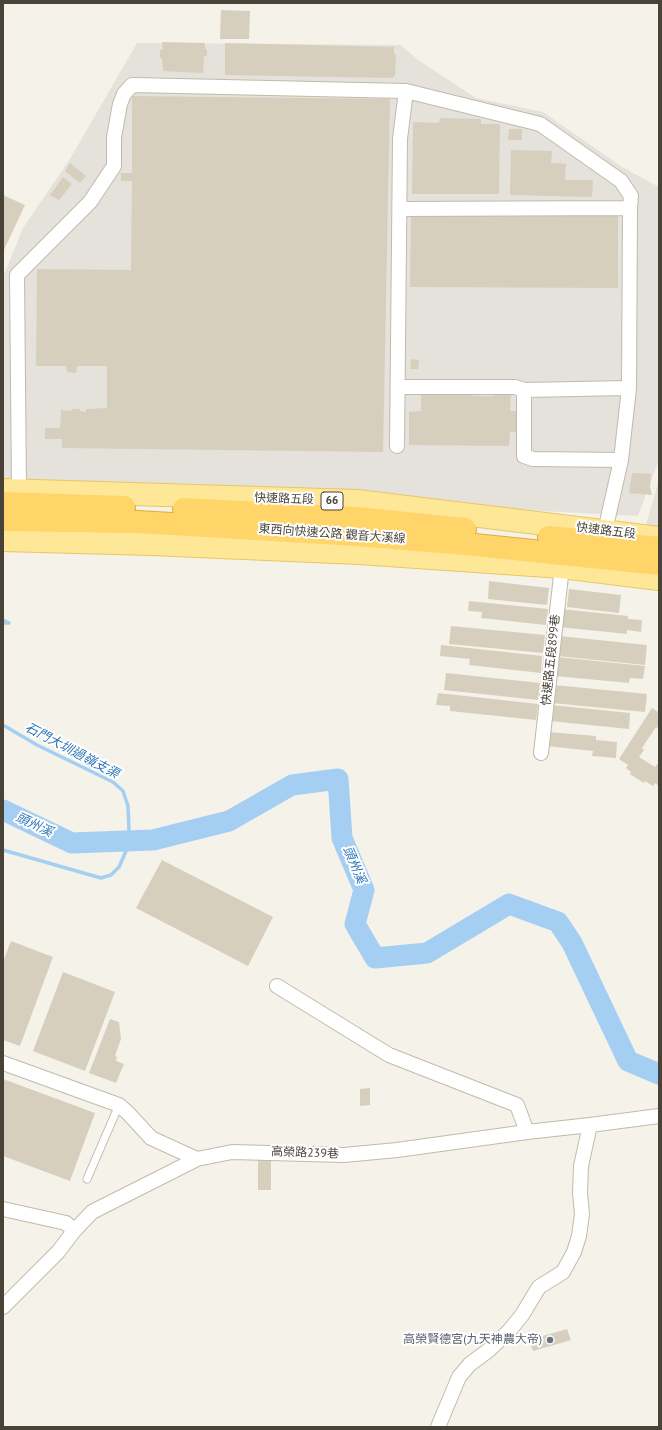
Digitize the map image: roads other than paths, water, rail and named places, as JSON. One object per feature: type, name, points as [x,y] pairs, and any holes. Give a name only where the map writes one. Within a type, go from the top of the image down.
[{"type":"highway","name":"東西向快速公路 觀音大溪線","points":[[8,495],[133,507],[357,518],[659,548]]},
{"type":"highway","name":"東西向快速公路 觀音大溪線","points":[[3,520],[138,522],[356,535],[465,544],[659,564]]},
{"type":"main road","name":"快速路五段","points":[[8,495],[357,502],[659,538]]},
{"type":"main road","points":[[3,540],[359,553],[562,567],[659,580]]},
{"type":"street","points":[[8,495],[17,275],[90,202],[114,166],[114,137],[120,104],[124,94],[132,85],[406,91],[540,124],[621,181],[631,196],[629,388],[621,460],[605,531]]},
{"type":"street","points":[[397,446],[400,139],[406,91]]},
{"type":"street","points":[[400,209],[630,208]]},
{"type":"street","points":[[398,387],[515,387],[524,390],[629,388]]},
{"type":"street","points":[[524,390],[524,456],[533,459],[621,460]]},
{"type":"street","name":"快速路五段899巷","points":[[541,753],[562,567]]},
{"type":"street","points":[[277,986],[389,1055],[517,1105],[528,1132]]},
{"type":"street","points":[[3,1063],[119,1105],[151,1138],[197,1159]]},
{"type":"street","name":"高榮路239巷","points":[[3,1307],[58,1252],[74,1231],[92,1212],[197,1159],[232,1152],[344,1154],[397,1150],[659,1116]]},
{"type":"street","points":[[438,1427],[459,1377],[470,1364],[489,1350],[509,1331],[522,1315],[539,1287],[563,1272],[574,1252],[579,1236],[582,1214],[580,1193],[581,1166],[590,1125]]},
{"type":"street","points":[[3,1209],[66,1223],[74,1231]]},
{"type":"lane","points":[[87,1178],[119,1105]]},
{"type":"waterway","name":"石門大圳過嶺支渠","points":[[3,620],[9,623],[3,623]]},
{"type":"waterway","name":"石門大圳過嶺支渠","points":[[3,725],[37,745],[113,782],[123,791],[128,806],[129,830],[126,851],[119,867],[111,875],[101,878],[3,850]]},
{"type":"waterway","name":"頭州溪","points":[[3,810],[72,843],[153,840],[229,821],[292,785],[338,779],[342,838],[364,890],[355,924],[375,958],[427,953],[509,904],[558,922],[572,943],[628,1061],[659,1074]]},
{"type":"place","name":"高榮賢德宮(九天神農大帝)","points":[[550,1340]]}]
